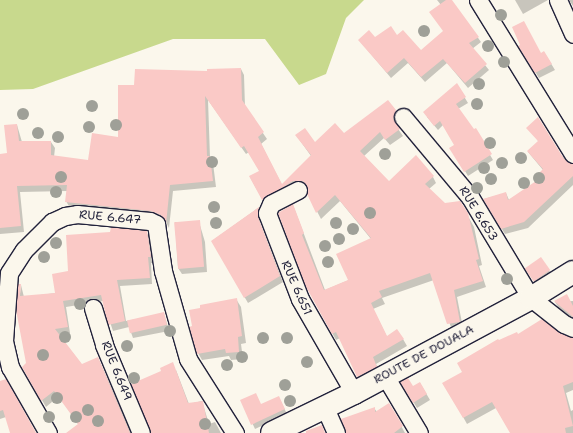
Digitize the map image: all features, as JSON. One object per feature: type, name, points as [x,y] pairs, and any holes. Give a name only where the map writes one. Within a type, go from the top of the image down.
[{"type":"highway","name":"ROUTE DE DOUALA","points":[[272,433],[354,394],[531,298],[573,272]]},
{"type":"street","points":[[478,0],[573,154]]},
{"type":"street","points":[[558,0],[573,34]]},
{"type":"street","name":"RUE 6.653","points":[[402,117],[470,197],[531,298]]},
{"type":"street","name":"RUE 6.651","points":[[298,190],[271,204],[267,213],[300,299],[354,394]]},
{"type":"street","name":"RUE 6.647","points":[[48,433],[10,367],[4,334],[4,269],[36,236],[65,216],[90,215],[150,221],[156,224],[163,271],[188,359],[235,433]]},
{"type":"street","points":[[531,298],[564,324],[573,328]]},
{"type":"street","name":"RUE 6.649","points":[[93,308],[104,345],[141,433]]},
{"type":"street","points":[[385,376],[419,433]]},
{"type":"street","points":[[325,408],[336,433]]},
{"type":"green space","points":[[0,0],[364,0],[346,18],[326,74],[299,85],[265,39],[173,39],[33,89],[0,90]]},
{"type":"building","points":[[446,0],[452,0],[479,37],[469,43],[487,64],[465,83],[443,59],[421,77],[404,58],[387,73],[358,40],[369,30],[375,37],[391,26],[397,35],[403,30],[421,50],[443,31],[429,12]]},
{"type":"building","points":[[524,21],[541,53],[544,51],[552,64],[535,73],[518,46],[520,45],[512,27]]},
{"type":"building","points":[[241,68],[242,100],[264,132],[258,137],[282,184],[311,155],[295,135],[305,128],[315,142],[335,123],[344,133],[388,100],[396,110],[393,119],[400,129],[385,140],[380,132],[360,151],[389,181],[416,155],[434,176],[425,184],[445,203],[460,201],[468,213],[479,259],[476,260],[483,281],[454,290],[460,322],[447,324],[430,273],[379,291],[382,297],[371,303],[387,336],[397,329],[404,339],[373,357],[377,367],[357,377],[336,332],[332,334],[305,285],[278,213],[293,204],[304,233],[302,235],[324,290],[348,280],[336,254],[371,238],[335,195],[316,213],[307,194],[307,186],[303,181],[293,181],[262,200],[249,176],[259,171],[244,146],[241,148],[205,96],[207,156],[210,156],[213,181],[170,185],[166,224],[161,215],[151,211],[65,202],[67,185],[17,186],[21,226],[0,228],[0,154],[7,153],[4,125],[17,124],[19,141],[51,141],[51,155],[88,160],[92,133],[118,137],[118,85],[134,85],[135,69],[207,71],[207,69]]},
{"type":"building","points":[[457,83],[466,97],[456,104],[474,129],[476,128],[492,154],[464,172],[449,148],[454,145],[440,121],[434,126],[423,112]]},
{"type":"building","points":[[538,117],[564,159],[573,164],[573,176],[524,222],[501,229],[483,199],[506,192],[508,200],[539,179],[536,176],[543,169],[527,151],[538,141],[526,128]]},
{"type":"building","points":[[259,207],[258,217],[280,276],[244,298],[211,241]]},
{"type":"building","points":[[200,220],[204,267],[178,269],[174,222]]},
{"type":"building","points":[[111,227],[147,231],[151,257],[148,257],[150,278],[117,280],[125,321],[108,325],[101,295],[63,301],[68,327],[55,329],[82,364],[98,357],[130,433],[66,433],[78,424],[54,391],[41,401],[22,367],[26,363],[16,310],[18,284],[21,284],[20,296],[55,293],[52,274],[68,271],[66,235],[110,232]]},
{"type":"building","points":[[541,257],[550,270],[534,282],[525,268]]},
{"type":"building","points":[[567,294],[573,306],[573,317],[554,301]]},
{"type":"building","points":[[237,298],[242,336],[238,337],[239,352],[226,353],[225,349],[197,354],[189,327],[192,326],[189,310],[200,308],[200,305]]},
{"type":"building","points":[[164,312],[167,325],[130,333],[127,321]]},
{"type":"building","points":[[542,319],[560,333],[573,338],[573,382],[563,386],[573,426],[565,428],[566,433],[510,433],[492,402],[463,418],[442,383],[462,372],[457,363],[498,339],[499,340],[517,332],[518,334]]},
{"type":"building","points":[[173,362],[188,403],[203,401],[209,433],[151,433],[131,384],[161,371],[160,368]]},
{"type":"building","points":[[408,378],[413,386],[420,382],[427,394],[413,403],[400,382]]},
{"type":"building","points":[[6,379],[36,433],[10,433],[3,410],[0,411],[0,381]]},
{"type":"building","points":[[256,393],[261,404],[279,396],[285,409],[251,425],[240,400]]},
{"type":"building","points":[[389,403],[403,426],[394,433],[346,433],[341,419],[375,407],[375,412]]},
{"type":"building","points":[[322,425],[325,433],[306,433],[306,431]]}]
